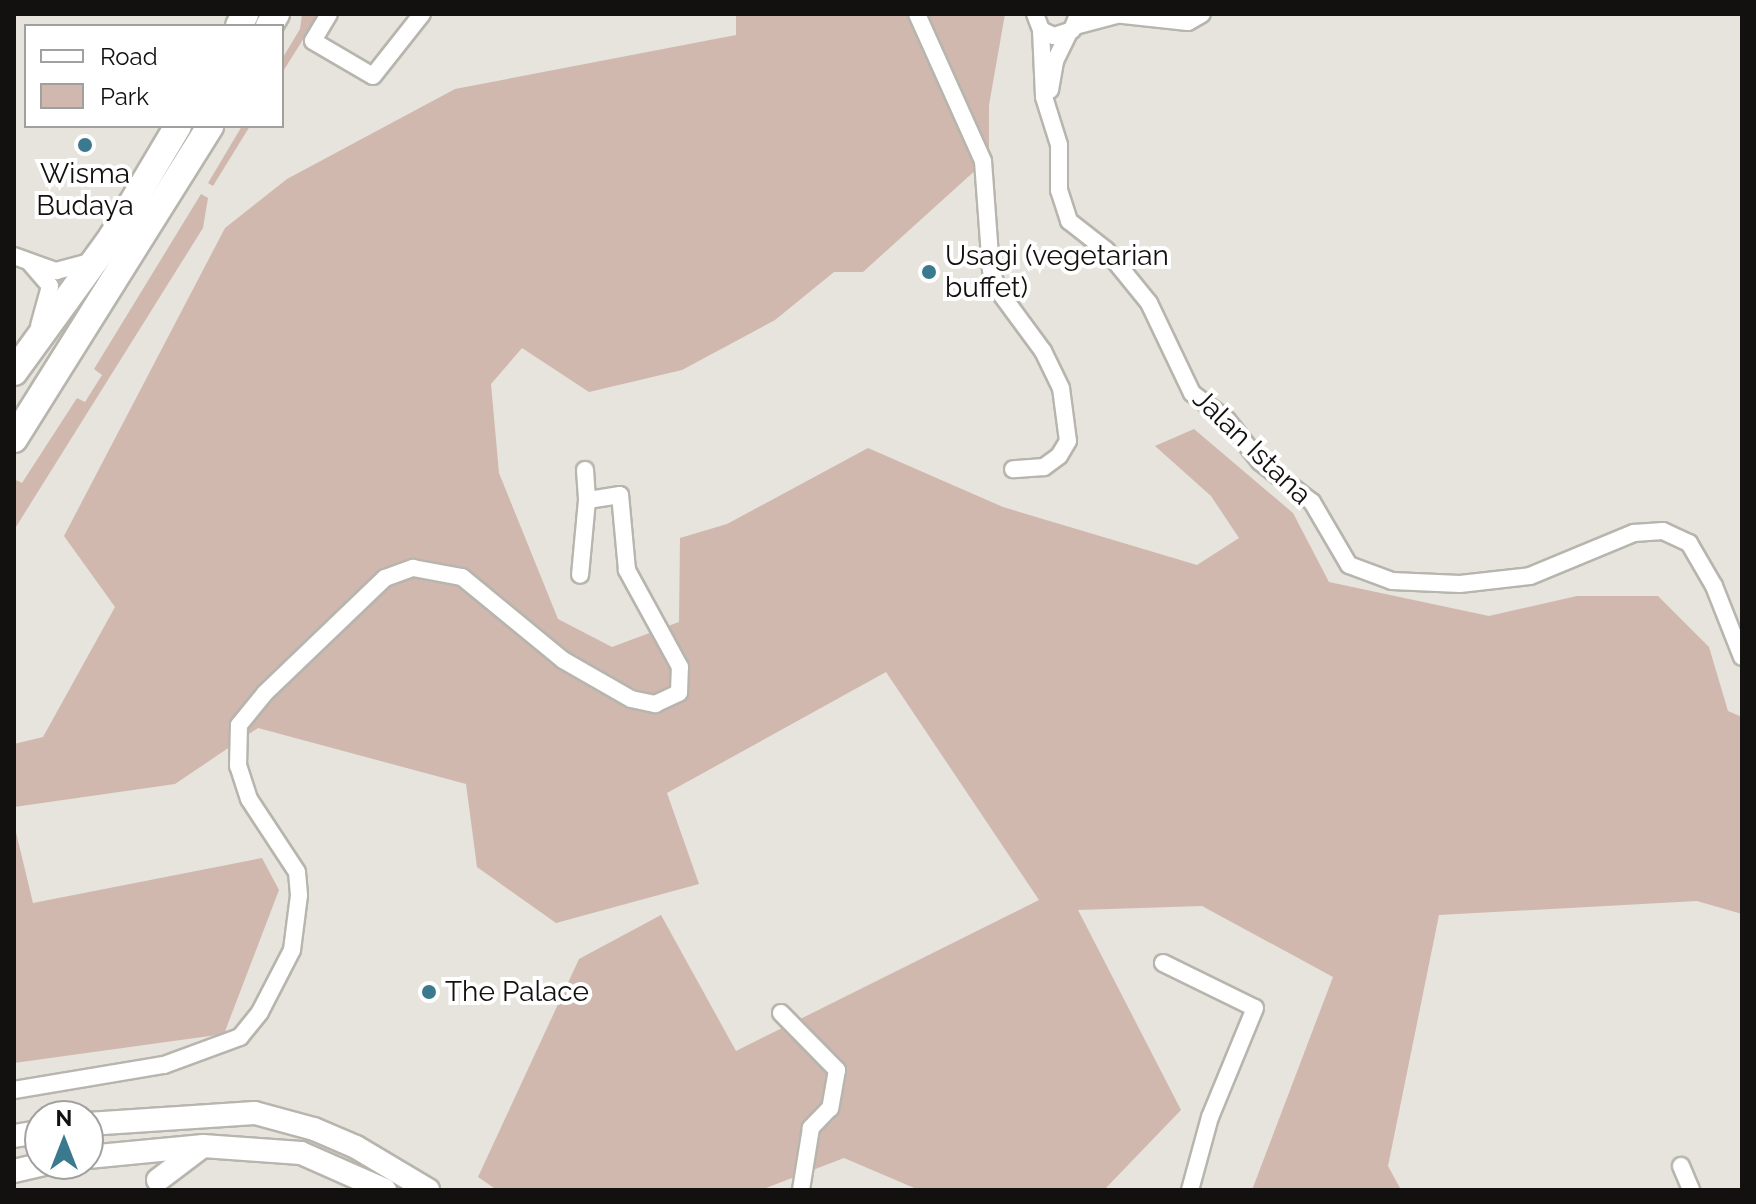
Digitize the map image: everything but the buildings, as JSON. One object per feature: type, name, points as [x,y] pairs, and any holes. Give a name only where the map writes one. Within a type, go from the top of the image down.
[{"type":"main road","points":[[14,372],[90,262],[112,237],[177,128]]},
{"type":"main road","points":[[14,439],[209,128]]},
{"type":"main road","points":[[104,1123],[255,1113],[314,1129],[428,1190]]},
{"type":"main road","points":[[104,1133],[138,1132],[152,1150]]},
{"type":"main road","points":[[158,1180],[203,1146]]},
{"type":"main road","points":[[104,1155],[203,1146],[301,1153],[385,1190]]},
{"type":"street","points":[[329,14],[313,41],[373,76],[422,14]]},
{"type":"street","points":[[917,14],[979,148],[991,270],[998,290],[1043,351],[1061,388],[1068,441],[1059,456],[1044,467],[1013,469]]},
{"type":"street","points":[[1038,22],[1054,36],[1074,24],[1116,14],[1188,22],[1202,14]]},
{"type":"street","name":"Jalan Istana","points":[[1038,22],[1048,103],[1059,145],[1061,207],[1069,221],[1106,250],[1149,303],[1192,393],[1227,420],[1260,462],[1312,502],[1349,565],[1392,581],[1460,584],[1530,576],[1634,533],[1663,531],[1689,543],[1714,586],[1742,657]]},
{"type":"street","points":[[1048,103],[1055,61],[1074,24]]},
{"type":"street","points":[[14,256],[31,264],[68,272],[90,262]]},
{"type":"street","points":[[31,264],[50,286],[34,341]]},
{"type":"street","points":[[580,575],[587,500],[585,470]]},
{"type":"street","points":[[14,1090],[164,1065],[240,1037],[279,981],[292,950],[299,895],[297,872],[241,777],[239,725],[265,693],[385,578],[413,568],[462,577],[563,660],[631,699],[655,704],[679,693],[680,667],[627,570],[620,495],[587,500]]},
{"type":"street","points":[[1163,963],[1255,1008],[1210,1117],[1190,1190]]},
{"type":"street","points":[[781,1013],[837,1070],[830,1108],[811,1128],[801,1190]]},
{"type":"street","points":[[1681,1166],[1691,1190]]},
{"type":"green space","points":[[302,14],[319,14],[284,70],[284,56],[300,29]]},
{"type":"green space","points":[[736,14],[1005,14],[989,105],[989,158],[863,272],[834,272],[775,320],[682,370],[589,392],[522,348],[491,384],[499,473],[558,619],[612,647],[679,622],[680,538],[727,524],[868,448],[1003,507],[1197,565],[1239,538],[1211,496],[1155,446],[1194,429],[1293,513],[1329,582],[1489,616],[1577,596],[1658,596],[1709,647],[1728,711],[1742,717],[1742,914],[1697,901],[1439,915],[1388,1166],[1401,1190],[1252,1190],[1333,977],[1202,906],[1078,910],[1181,1110],[1104,1190],[919,1190],[844,1158],[761,1190],[497,1190],[478,1177],[579,959],[661,915],[736,1051],[1039,900],[886,672],[667,793],[699,884],[556,923],[477,867],[466,784],[258,728],[175,784],[14,807],[14,744],[43,737],[115,607],[64,536],[225,228],[287,179],[455,89],[736,35]]},
{"type":"green space","points":[[241,128],[249,128],[213,186],[208,183]]},
{"type":"green space","points":[[201,194],[208,198],[203,228],[14,530],[14,479],[22,483],[77,398],[85,402],[102,375],[94,369]]},
{"type":"green space","points":[[14,824],[33,903],[262,858],[279,890],[224,1034],[14,1063]]},
{"type":"place","name":"Wisma Budaya","points":[[85,145]]},
{"type":"place","name":"Usagi (vegetarian buffet)","points":[[929,272]]},
{"type":"place","name":"The Palace","points":[[429,992]]}]
